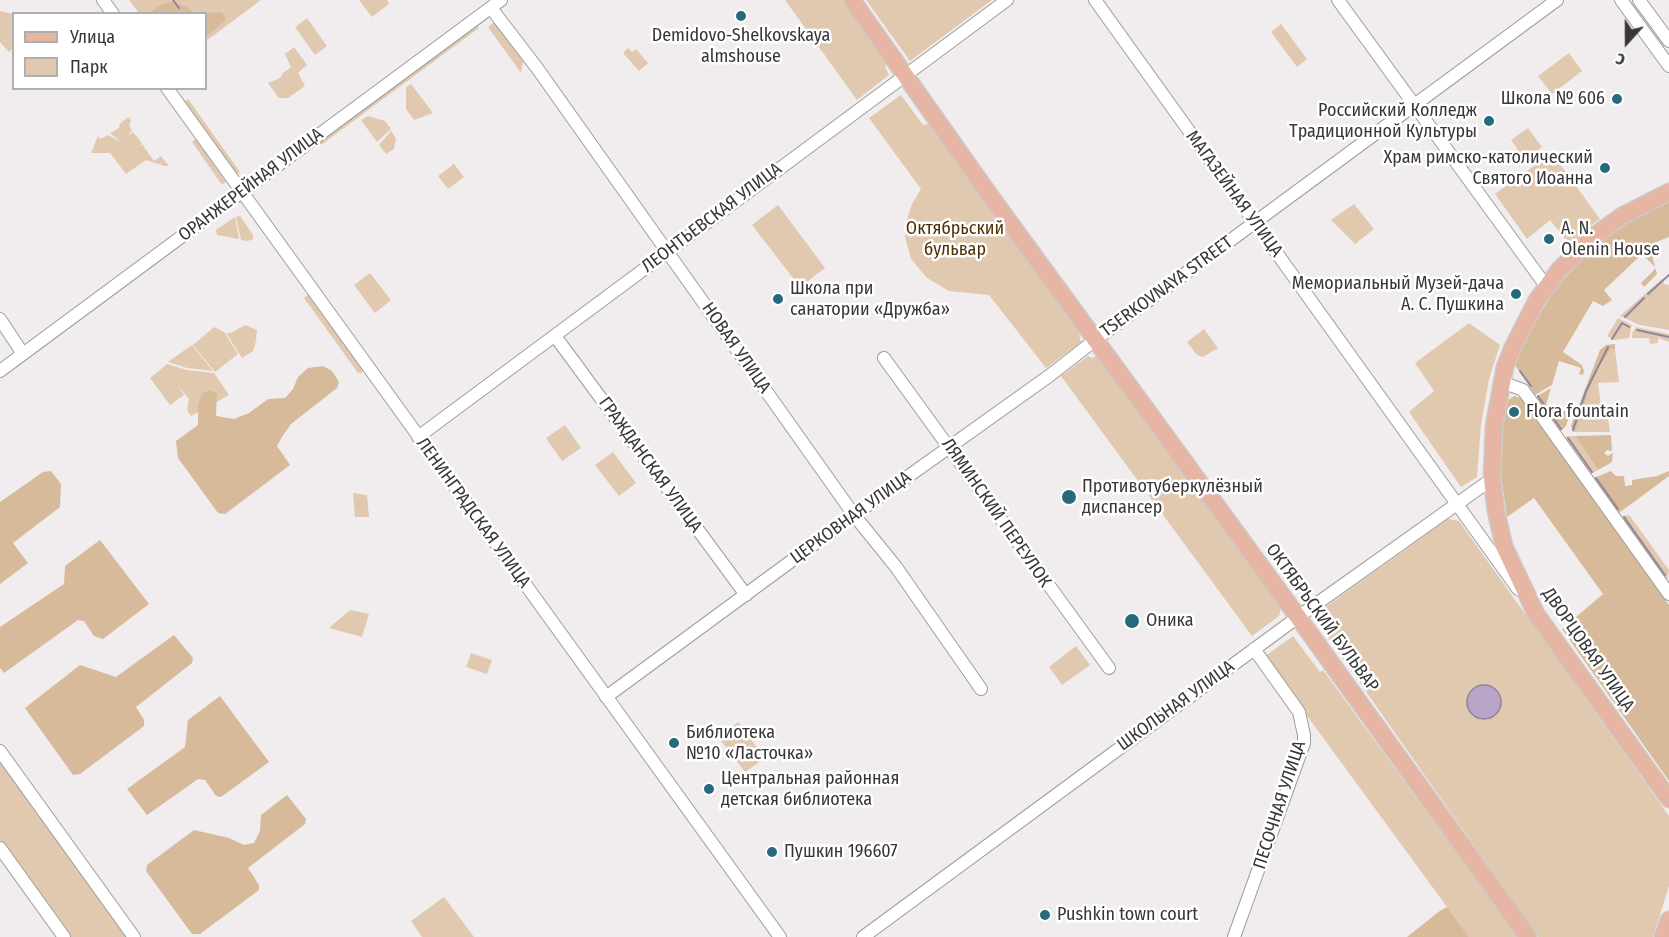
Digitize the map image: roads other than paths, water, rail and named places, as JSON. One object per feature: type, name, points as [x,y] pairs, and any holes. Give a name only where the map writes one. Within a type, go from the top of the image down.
[{"type":"main road","name":"ОКТЯБРЬСКИЙ БУЛЬВАР","points":[[852,0],[991,197],[1528,937]]},
{"type":"main road","name":"ДВОРЦОВАЯ УЛИЦА","points":[[1669,192],[1622,216],[1594,236],[1546,286],[1512,347],[1502,382],[1494,426],[1492,479],[1498,524],[1504,546],[1536,615],[1669,799]]},
{"type":"main road","points":[[1663,937],[1669,920]]},
{"type":"street","name":"ЛЕОНТЬЕВСКАЯ УЛИЦА","points":[[418,437],[1007,0]]},
{"type":"street","name":"МАГАЗЕЙНАЯ УЛИЦА","points":[[1095,0],[1536,615]]},
{"type":"street","points":[[1338,0],[1546,286]]},
{"type":"street","name":"TSERKOVNAYA STREET","points":[[1095,340],[1557,0]]},
{"type":"street","points":[[1621,0],[1669,66]]},
{"type":"street","points":[[1639,0],[1669,41]]},
{"type":"street","name":"ОРАНЖЕРЕЙНАЯ УЛИЦА","points":[[0,370],[496,4]]},
{"type":"street","name":"НОВАЯ УЛИЦА","points":[[496,4],[537,68],[854,515],[901,575],[981,689]]},
{"type":"street","name":"ЛЕНИНГРАДСКАЯ УЛИЦА","points":[[168,90],[780,937]]},
{"type":"street","points":[[0,319],[23,354]]},
{"type":"street","name":"ГРАЖДАНСКАЯ УЛИЦА","points":[[555,336],[746,595]]},
{"type":"street","name":"ЦЕРКОВНАЯ УЛИЦА","points":[[606,697],[854,515],[1049,376],[1095,340]]},
{"type":"street","name":"ЛЯМИНСКИЙ ПЕРЕУЛОК","points":[[884,358],[1109,668]]},
{"type":"street","points":[[1502,382],[1513,384],[1523,390],[1669,594]]},
{"type":"street","name":"ШКОЛЬНАЯ УЛИЦА","points":[[863,937],[1254,649],[1492,479]]},
{"type":"street","points":[[1478,532],[1491,534],[1498,524]]},
{"type":"street","name":"ПЕСОЧНАЯ УЛИЦА","points":[[1234,937],[1304,743],[1299,712],[1254,649]]},
{"type":"street","points":[[0,751],[134,937]]},
{"type":"street","points":[[0,848],[64,937]]},
{"type":"waterway","points":[[173,0],[179,8]]},
{"type":"waterway","points":[[1648,294],[1669,275]]},
{"type":"waterway","points":[[1625,317],[1644,298]]},
{"type":"waterway","points":[[1612,339],[1622,323],[1629,327]]},
{"type":"waterway","points":[[1637,330],[1669,337]]},
{"type":"waterway","points":[[1573,430],[1586,391],[1608,347]]},
{"type":"waterway","points":[[1520,371],[1531,386]]},
{"type":"waterway","points":[[1538,396],[1561,429]]},
{"type":"waterway","points":[[1568,438],[1592,472]]},
{"type":"waterway","points":[[1596,478],[1618,509]]},
{"type":"waterway","points":[[1624,517],[1665,575]]},
{"type":"place","name":"Demidovo-Shelkovskaya almshouse","points":[[741,16]]},
{"type":"place","name":"Школа № 606","points":[[1617,99]]},
{"type":"place","name":"Российский Колледж Традиционной Культуры","points":[[1489,121]]},
{"type":"place","name":"Храм римско-католический Святого Иоанна","points":[[1605,168]]},
{"type":"place","name":"A. N. Olenin House","points":[[1549,239]]},
{"type":"place","name":"Мемориальный Музей-дача А. С. Пушкина","points":[[1516,294]]},
{"type":"place","name":"Школа при санатории «Дружба»","points":[[778,299]]},
{"type":"place","name":"Flora fountain","points":[[1514,412]]},
{"type":"place","name":"Противотуберкулёзный диспансер","points":[[1069,497]]},
{"type":"place","name":"Оника","points":[[1132,621]]},
{"type":"place","name":"Библиотека №10 «Ласточка»","points":[[674,743]]},
{"type":"place","name":"Центральная районная детская библиотека","points":[[709,789]]},
{"type":"place","name":"Пушкин 196607","points":[[772,852]]},
{"type":"place","name":"Pushkin town court","points":[[1045,915]]},
{"type":"park label","name":"Октябрьский бульвар","points":[[955,239]]}]
